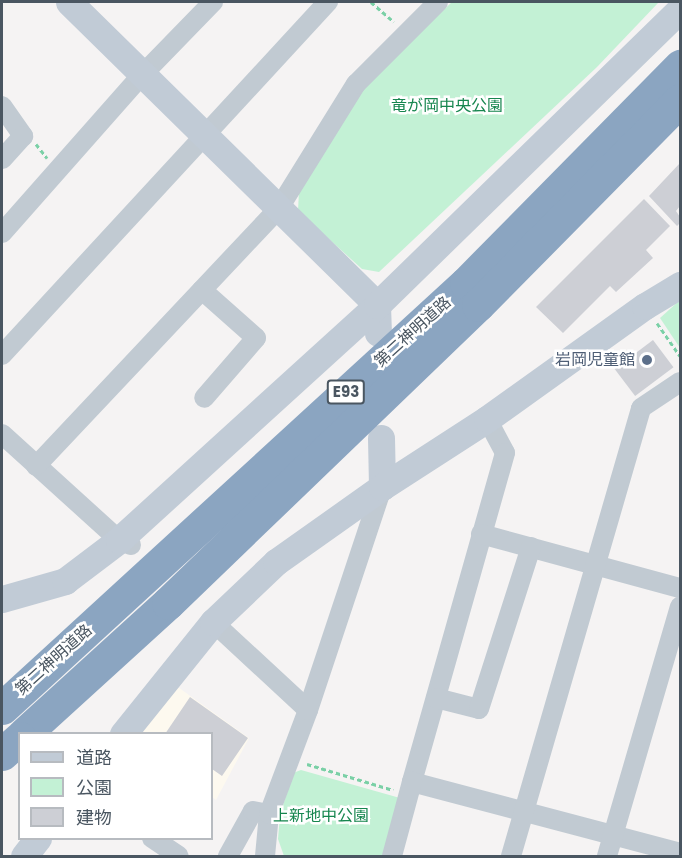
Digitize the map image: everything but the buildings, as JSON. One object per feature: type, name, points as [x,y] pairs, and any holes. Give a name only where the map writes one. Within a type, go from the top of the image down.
[{"type":"highway","name":"第二神明道路","points":[[2,708],[466,283],[681,66]]},
{"type":"highway","name":"第二神明道路","points":[[26,732],[168,603],[470,314],[681,100]]},
{"type":"highway","points":[[2,754],[18,740]]},
{"type":"street","points":[[69,2],[142,75],[207,135],[377,305],[378,333]]},
{"type":"street","points":[[2,233],[142,75],[213,2]]},
{"type":"street","points":[[2,355],[328,2]]},
{"type":"street","points":[[36,466],[279,208],[357,84],[438,2]]},
{"type":"street","points":[[2,599],[65,581],[125,543],[377,305],[681,9]]},
{"type":"street","points":[[2,106],[23,136],[2,159]]},
{"type":"street","points":[[125,732],[213,622],[276,562],[382,487],[487,419],[645,306],[681,285]]},
{"type":"street","points":[[202,290],[256,338],[204,398]]},
{"type":"street","points":[[511,856],[641,408],[681,382]]},
{"type":"street","points":[[392,856],[505,453],[487,419]]},
{"type":"street","points":[[2,434],[125,543]]},
{"type":"street","points":[[265,856],[269,814],[308,710],[382,487],[381,438]]},
{"type":"street","points":[[482,534],[681,588]]},
{"type":"street","points":[[436,698],[479,709],[531,547]]},
{"type":"street","points":[[607,856],[681,606]]},
{"type":"street","points":[[213,622],[308,710]]},
{"type":"street","points":[[411,788],[524,812],[681,853]]},
{"type":"street","points":[[228,856],[253,811],[269,814]]},
{"type":"street","points":[[24,856],[36,840]]},
{"type":"street","points":[[155,840],[179,856]]},
{"type":"path","points":[[371,2],[407,33]]},
{"type":"path","points":[[23,136],[33,139],[57,172]]},
{"type":"path","points":[[645,306],[681,356]]},
{"type":"path","points":[[290,759],[411,788]]},
{"type":"shaded area","points":[[175,685],[249,738],[216,800],[213,798],[213,732],[140,732]]},
{"type":"green space","name":"竜が岡中央公園","points":[[452,2],[659,2],[597,67],[379,272],[362,269],[298,211],[299,191],[360,89]]},
{"type":"green space","points":[[680,300],[680,348],[660,318]]},
{"type":"green space","name":"上新地中公園","points":[[301,770],[400,798],[383,856],[284,856],[278,839],[280,815],[293,773]]},
{"type":"place","name":"岩岡児童館","points":[[647,360]]}]
